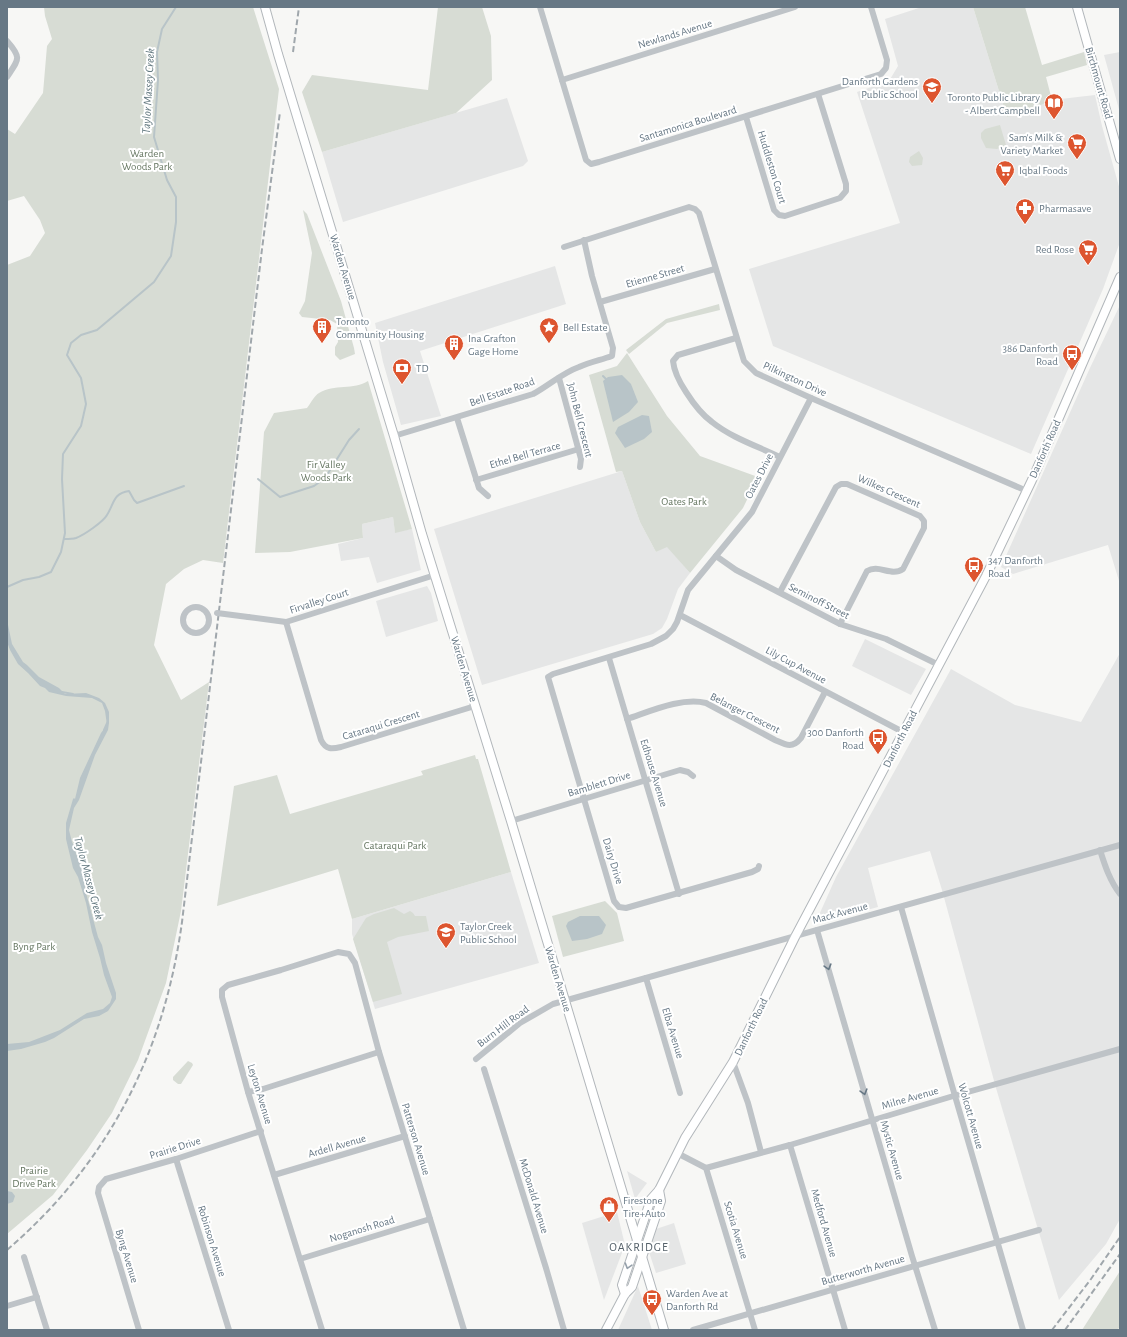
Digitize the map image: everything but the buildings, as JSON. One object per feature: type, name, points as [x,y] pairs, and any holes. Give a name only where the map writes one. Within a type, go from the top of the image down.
[{"type":"main road","name":"Warden Avenue","points":[[265,7],[435,575],[511,821],[664,1330]]},
{"type":"main road","name":"Birchmount Road","points":[[1077,7],[1120,159]]},
{"type":"main road","name":"Danforth Road","points":[[625,1294],[622,1285],[651,1199],[658,1190],[677,1153],[733,1062],[796,935],[986,576],[1027,490],[1120,277]]},
{"type":"main road","name":"Danforth Road","points":[[606,1330],[625,1294],[632,1287],[661,1201],[658,1190]]},
{"type":"street","name":"Santamonica Boulevard","points":[[540,7],[586,160],[591,164],[881,74],[886,68],[887,60],[871,7]]},
{"type":"street","name":"Newlands Avenue","points":[[562,80],[795,7]]},
{"type":"street","points":[[7,41],[16,52],[18,58],[7,77]]},
{"type":"street","name":"Huddleston Court","points":[[746,117],[774,210],[779,215],[785,216],[840,198],[846,191],[846,184],[818,94]]},
{"type":"street","name":"Pilkington Drive","points":[[564,247],[689,207],[695,209],[699,213],[736,338],[748,367],[756,373],[811,398],[1027,490]]},
{"type":"street","name":"Bell Estate Road","points":[[394,436],[533,394],[547,387],[578,367],[612,356],[613,348],[592,276],[584,240]]},
{"type":"street","name":"Etienne Street","points":[[600,302],[715,269]]},
{"type":"street","points":[[736,338],[678,355],[674,361],[674,368],[684,389],[697,408],[711,422],[726,432],[780,457]]},
{"type":"street","name":"John Bell Crescent","points":[[559,378],[579,449],[581,459],[580,467]]},
{"type":"street","name":"Oates Drive","points":[[680,615],[688,590],[752,512],[811,398]]},
{"type":"street","points":[[457,418],[479,488],[488,496]]},
{"type":"street","name":"Ethel Bell Terrace","points":[[476,480],[579,449]]},
{"type":"street","name":"Wilkes Crescent","points":[[780,592],[836,487],[841,484],[847,484],[920,516],[924,521],[924,528],[903,569],[898,572],[878,568],[872,568],[867,571],[840,624]]},
{"type":"street","name":"Seminoff Street","points":[[716,556],[736,570],[840,624],[886,639],[939,665]]},
{"type":"street","name":"Firvalley Court","points":[[206,612],[208,616],[208,624],[201,632],[193,632],[186,626],[184,617],[185,613],[191,608],[198,607],[206,612],[286,622],[435,575]]},
{"type":"street","points":[[609,658],[651,644],[662,638],[673,629],[680,615]]},
{"type":"street","name":"Lily Cup Avenue","points":[[680,615],[903,732]]},
{"type":"street","name":"Cataraqui Crescent","points":[[286,622],[321,740],[328,748],[334,749],[341,747],[475,706]]},
{"type":"street","name":"Dairy Drive","points":[[609,658],[548,677],[614,901],[619,907],[626,908],[680,894],[752,872],[760,866]]},
{"type":"street","name":"Edhouse Avenue","points":[[609,658],[680,894]]},
{"type":"street","name":"Belanger Crescent","points":[[628,719],[686,701],[696,701],[706,703],[775,740],[792,745],[797,743],[801,738],[825,692]]},
{"type":"street","name":"Bamblett Drive","points":[[511,821],[680,770],[688,772],[693,776]]},
{"type":"street","name":"Mack Avenue","points":[[565,1001],[1120,845]]},
{"type":"street","points":[[1100,850],[1113,885],[1120,894]]},
{"type":"street","name":"Wolcott Avenue","points":[[901,907],[954,1096],[1024,1330]]},
{"type":"street","name":"Mystic Avenue","points":[[817,930],[935,1330]]},
{"type":"street","name":"Leyton Avenue","points":[[321,1329],[248,1092],[222,997],[222,990],[228,985],[338,952],[348,954]]},
{"type":"street","name":"Patterson Avenue","points":[[348,954],[355,963],[379,1052],[464,1330]]},
{"type":"street","name":"Elba Avenue","points":[[646,978],[680,1093]]},
{"type":"street","name":"Burn Hill Road","points":[[476,1059],[520,1023],[553,1004],[565,1001]]},
{"type":"street","name":"Milne Avenue","points":[[706,1168],[1120,1049]]},
{"type":"street","points":[[248,1092],[263,1089],[379,1052]]},
{"type":"street","points":[[733,1062],[748,1103],[761,1152]]},
{"type":"street","name":"McDonald Avenue","points":[[484,1069],[564,1330]]},
{"type":"street","name":"Prairie Drive","points":[[99,1187],[106,1178],[176,1158],[260,1131]]},
{"type":"street","name":"Ardell Avenue","points":[[274,1175],[405,1136]]},
{"type":"street","name":"Medford Avenue","points":[[790,1145],[845,1330]]},
{"type":"street","points":[[677,1153],[706,1168]]},
{"type":"street","name":"Robinson Avenue","points":[[176,1158],[229,1330]]},
{"type":"street","name":"Scotia Avenue","points":[[706,1168],[728,1235],[756,1330]]},
{"type":"street","name":"Byng Avenue","points":[[99,1187],[98,1193],[105,1221],[140,1330]]},
{"type":"street","name":"Noganosh Road","points":[[300,1259],[430,1219]]},
{"type":"street","name":"Butterworth Avenue","points":[[693,1330],[1039,1230]]},
{"type":"street","points":[[24,1257],[47,1330]]},
{"type":"street","points":[[7,1306],[37,1297]]},
{"type":"street","points":[[314,1330],[321,1329]]},
{"type":"shaded area","points":[[922,7],[973,7],[1007,117],[1052,100],[1095,95],[1120,190],[1120,242],[1103,289],[1031,454],[773,346],[749,269],[900,223],[857,92],[889,81],[898,66],[885,19]]},
{"type":"shaded area","points":[[1120,52],[1120,113],[1104,55]]},
{"type":"shaded area","points":[[507,98],[528,161],[523,166],[343,222],[322,152]]},
{"type":"shaded area","points":[[555,266],[566,304],[420,351],[441,416],[401,425],[383,362],[375,323]]},
{"type":"shaded area","points":[[1120,305],[1120,584],[1108,545],[1013,574],[1001,567],[1089,370]]},
{"type":"shaded area","points":[[622,375],[631,384],[638,402],[629,412],[613,422],[603,381],[608,377]]},
{"type":"shaded area","points":[[642,415],[649,416],[652,432],[644,439],[625,448],[615,433],[618,427]]},
{"type":"shaded area","points":[[622,471],[640,522],[656,552],[667,546],[690,573],[678,589],[667,619],[662,628],[653,634],[482,685],[434,529]]},
{"type":"shaded area","points":[[393,517],[395,532],[412,529],[421,570],[377,583],[369,557],[341,561],[338,544],[363,538],[362,524]]},
{"type":"shaded area","points":[[427,586],[431,593],[438,621],[386,637],[376,601]]},
{"type":"shaded area","points":[[7,620],[12,644],[23,662],[39,677],[59,688],[65,694],[86,693],[99,698],[105,703],[109,712],[108,730],[95,755],[79,800],[74,808],[69,830],[76,854],[82,866],[86,893],[116,993],[116,999],[108,1011],[99,1016],[84,1019],[54,1038],[21,1049],[7,1051],[7,1044],[29,1042],[60,1030],[87,1013],[103,1009],[110,1003],[112,997],[104,975],[92,932],[86,903],[78,877],[73,868],[66,839],[66,823],[73,799],[75,799],[80,778],[101,733],[107,725],[105,711],[102,703],[92,698],[66,696],[49,692],[40,686],[18,664],[10,650],[7,642]]},
{"type":"shaded area","points":[[865,639],[926,669],[911,695],[852,666]]},
{"type":"shaded area","points":[[1120,653],[1120,1219],[1106,1244],[1059,1300],[996,1088],[930,851],[868,868],[878,907],[815,924],[836,877],[951,669],[1015,705],[1081,722]]},
{"type":"shaded area","name":"Taylor Creek Public School","points":[[511,872],[539,963],[375,1009],[352,934],[352,919]]},
{"type":"shaded area","points":[[580,916],[599,916],[606,925],[602,934],[587,939],[572,941],[566,926],[568,922]]},
{"type":"shaded area","points":[[627,1171],[647,1183],[635,1199]]},
{"type":"shaded area","points":[[7,1191],[12,1192],[15,1196],[13,1202],[7,1204]]},
{"type":"shaded area","points":[[617,1212],[625,1245],[604,1300],[582,1223]]},
{"type":"shaded area","points":[[674,1223],[686,1264],[656,1273],[648,1249],[656,1229]]},
{"type":"shaded area","points":[[638,1286],[652,1330],[618,1330]]},
{"type":"green space","name":"Warden Woods Park","points":[[44,7],[253,7],[279,89],[223,563],[203,560],[184,569],[166,584],[154,645],[181,700],[209,682],[181,911],[166,983],[138,1060],[112,1113],[87,1150],[53,1195],[7,1234],[7,265],[30,256],[45,233],[40,220],[24,196],[7,201],[7,129],[15,134],[43,93],[47,46],[52,39],[45,16]]},
{"type":"green space","points":[[438,7],[482,7],[491,36],[492,80],[456,113],[322,152],[302,92],[312,75],[428,90]]},
{"type":"green space","points":[[973,7],[1025,7],[1042,65],[1084,52],[1087,65],[1046,77],[1052,100],[1027,111],[1007,117]]},
{"type":"green space","points":[[1000,125],[1006,145],[997,149],[986,148],[981,138],[981,133],[985,129]]},
{"type":"green space","points":[[919,151],[923,158],[922,165],[912,166],[909,162],[910,157]]},
{"type":"green space","points":[[303,210],[307,214],[341,301],[354,348],[355,354],[340,360],[335,355],[335,347],[338,342],[337,324],[330,320],[302,317],[299,313],[305,301],[312,253]]},
{"type":"green space","points":[[719,304],[720,310],[667,323],[629,354],[626,350],[666,319]]},
{"type":"green space","name":"Oates Park","points":[[627,353],[667,416],[700,456],[758,477],[743,508],[690,573],[667,547],[656,552],[640,522],[622,471],[616,472],[589,375],[617,366]]},
{"type":"green space","name":"Fir Valley Woods Park","points":[[368,381],[412,529],[395,533],[393,517],[362,524],[363,538],[290,552],[255,553],[264,432],[274,413],[307,408],[319,393],[325,390],[362,384]]},
{"type":"green space","name":"Cataraqui Park","points":[[475,755],[476,759],[478,759],[511,872],[352,919],[338,869],[217,906],[234,786],[277,775],[290,814],[423,775],[421,771]]},
{"type":"green space","points":[[605,901],[617,913],[624,941],[563,957],[552,916]]},
{"type":"green space","points":[[394,908],[404,914],[410,911],[415,916],[426,916],[429,931],[398,937],[387,942],[402,994],[373,1002],[353,939],[366,918]]},
{"type":"green space","points":[[188,1061],[193,1065],[181,1084],[178,1084],[173,1080],[173,1077]]},
{"type":"green space","points":[[1120,1271],[1120,1328],[1115,1330],[1082,1330]]},
{"type":"waterway","name":"Taylor Massey Creek","points":[[7,587],[23,580],[39,577],[51,572],[61,552],[65,533],[62,479],[63,454],[81,426],[86,404],[81,378],[67,355],[71,343],[81,335],[97,330],[154,282],[171,256],[176,222],[176,197],[167,180],[154,137],[158,80],[157,52],[162,29],[176,7]]},
{"type":"waterway","points":[[603,376],[606,379]]},
{"type":"waterway","points":[[258,479],[280,497],[314,486],[325,478],[349,440],[359,429]]},
{"type":"waterway","points":[[64,539],[76,538],[98,525],[105,518],[117,497],[124,492],[129,491],[137,503],[184,486]]},
{"type":"waterway","name":"Taylor Massey Creek","points":[[62,692],[73,694]]},
{"type":"waterway","name":"Taylor Massey Creek","points":[[104,730],[108,721]]},
{"type":"railway","points":[[293,52],[299,7]]},
{"type":"railway","points":[[7,1250],[43,1216],[74,1181],[102,1143],[126,1103],[145,1061],[161,1017],[173,970],[182,922],[262,249],[280,112]]},
{"type":"railway","points":[[1052,1330],[1091,1279],[1120,1237]]},
{"type":"railway","points":[[1065,1330],[1120,1254]]},
{"type":"place","name":"Danforth Gardens Public School","points":[[932,104]]},
{"type":"place","name":"Toronto Public Library - Albert Campbell","points":[[1054,120]]},
{"type":"place","name":"Sam's Milk & Variety Market","points":[[1077,160]]},
{"type":"place","name":"Iqbal Foods","points":[[1005,187]]},
{"type":"place","name":"Pharmasave","points":[[1025,225]]},
{"type":"place","name":"Red Rose","points":[[1088,266]]},
{"type":"place","name":"Toronto Community Housing","points":[[322,344]]},
{"type":"place","name":"Bell Estate","points":[[549,344]]},
{"type":"place","name":"Ina Grafton Gage Home","points":[[454,361]]},
{"type":"place","name":"386 Danforth Road","points":[[1072,371]]},
{"type":"place","name":"TD","points":[[402,385]]},
{"type":"place","name":"347 Danforth Road","points":[[974,583]]},
{"type":"place","name":"300 Danforth Road","points":[[878,755]]},
{"type":"place","name":"Taylor Creek Public School","points":[[446,949]]},
{"type":"place","name":"Firestone Tire+Auto","points":[[609,1223]]},
{"type":"place","name":"Warden Ave at Danforth Rd","points":[[652,1316]]},
{"type":"district","name":"OAKRIDGE","points":[[639,1247]]},
{"type":"park label","name":"Byng Park","points":[[34,946]]},
{"type":"park label","name":"Prairie Drive Park","points":[[34,1176]]}]
